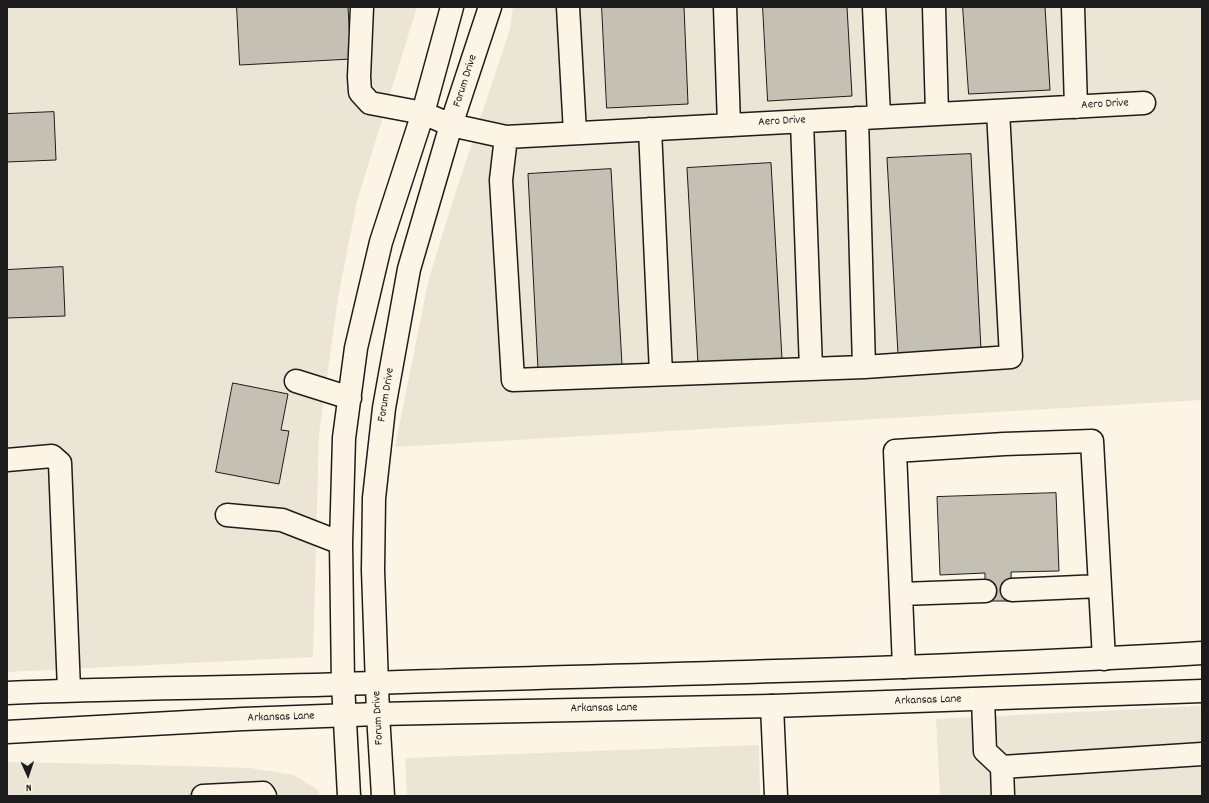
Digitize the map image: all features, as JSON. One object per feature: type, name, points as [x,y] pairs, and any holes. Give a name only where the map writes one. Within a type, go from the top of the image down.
[{"type":"main road","name":"Aero Drive","points":[[362,7],[359,77],[360,92],[370,103],[423,113],[451,125],[506,137],[1144,103]]},
{"type":"main road","points":[[349,796],[345,716],[341,543],[344,438],[356,348],[381,242],[423,113],[452,7]]},
{"type":"main road","name":"Forum Drive","points":[[383,796],[378,714],[373,570],[374,498],[384,408],[409,269],[451,125],[490,7]]},
{"type":"main road","points":[[568,7],[575,133]]},
{"type":"main road","points":[[725,7],[729,125]]},
{"type":"main road","points":[[874,7],[879,117]]},
{"type":"main road","points":[[934,7],[937,114]]},
{"type":"main road","points":[[1073,7],[1076,107]]},
{"type":"main road","points":[[506,137],[501,180],[513,380],[864,367],[1011,357],[998,111]]},
{"type":"main road","points":[[857,118],[864,367]]},
{"type":"main road","points":[[802,122],[811,369]]},
{"type":"main road","points":[[650,129],[661,374]]},
{"type":"main road","points":[[296,381],[350,398]]},
{"type":"main road","points":[[904,667],[895,451],[1004,444],[1092,441],[1104,659]]},
{"type":"main road","points":[[7,460],[52,456],[60,463],[69,690]]},
{"type":"main road","points":[[227,515],[282,520],[341,543]]},
{"type":"main road","points":[[1012,590],[1100,586]]},
{"type":"main road","points":[[901,594],[985,591]]},
{"type":"main road","points":[[7,694],[69,690],[344,684],[904,667],[1104,659],[1202,653]]},
{"type":"main road","name":"Arkansas Lane","points":[[7,732],[243,719],[378,714],[772,706],[1202,691]]},
{"type":"main road","points":[[983,699],[985,751],[1002,767],[1003,796]]},
{"type":"main road","points":[[772,706],[776,796]]},
{"type":"main road","points":[[1002,767],[1202,754]]},
{"type":"main road","points":[[203,796],[263,793],[265,796]]},
{"type":"shaded area","points":[[7,7],[417,7],[357,201],[338,298],[319,434],[313,657],[7,672]]},
{"type":"shaded area","points":[[513,7],[1202,7],[1202,400],[395,447],[429,278],[453,200],[510,29]]},
{"type":"shaded area","points":[[1202,706],[1202,796],[940,796],[936,719]]},
{"type":"shaded area","points":[[759,745],[760,796],[407,796],[405,758]]},
{"type":"shaded area","points":[[7,762],[250,768],[294,775],[318,790],[319,796],[7,796]]},
{"type":"building","points":[[237,7],[348,7],[351,59],[240,65]]},
{"type":"building","points":[[602,7],[684,7],[688,104],[607,108]]},
{"type":"building","points":[[763,7],[847,7],[852,96],[768,101]]},
{"type":"building","points":[[963,7],[1045,7],[1050,90],[969,94]]},
{"type":"building","points":[[54,112],[56,160],[7,162],[7,114]]},
{"type":"building","points":[[971,154],[981,350],[898,354],[887,158]]},
{"type":"building","points":[[771,163],[782,359],[698,364],[687,168]]},
{"type":"building","points":[[611,169],[622,365],[538,369],[528,174]]},
{"type":"building","points":[[63,267],[65,316],[7,318],[7,270]]},
{"type":"building","points":[[233,383],[288,394],[281,430],[289,431],[279,484],[216,472]]},
{"type":"building","points":[[1056,493],[1059,571],[1011,572],[1012,601],[985,601],[985,573],[940,575],[937,497]]}]
